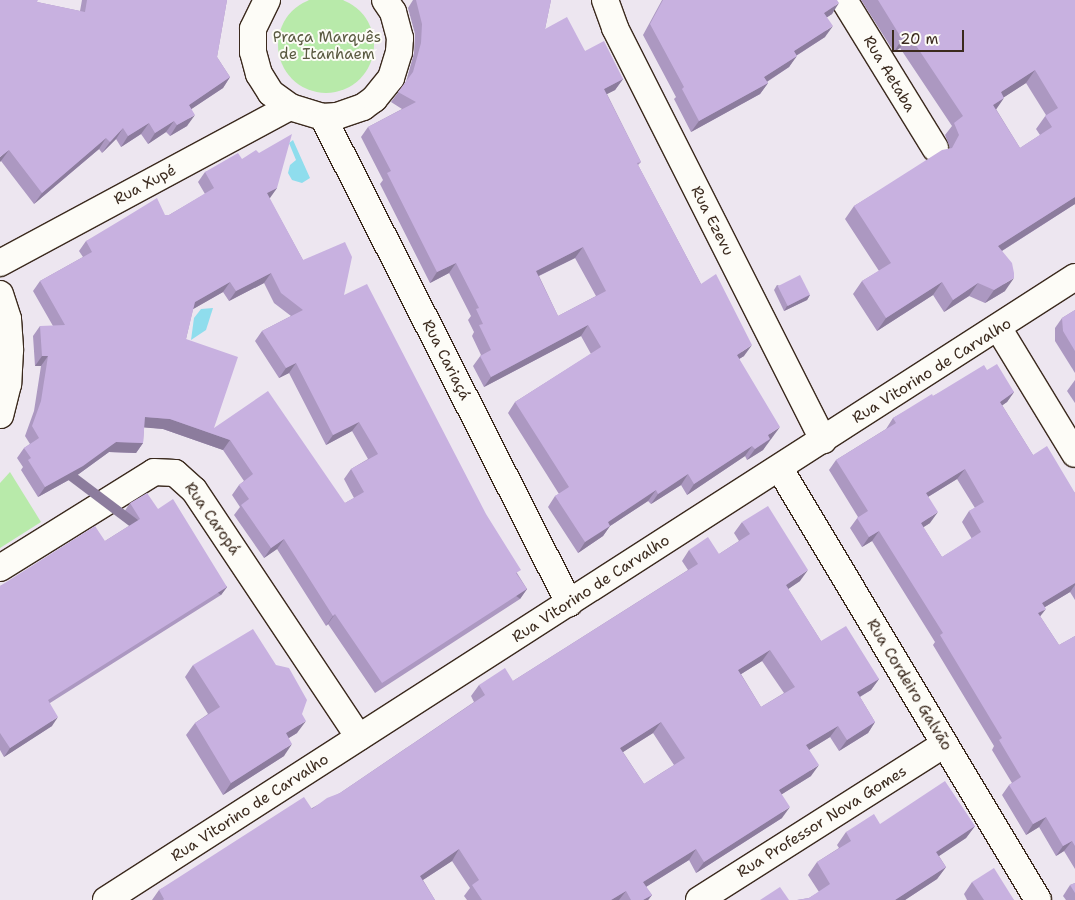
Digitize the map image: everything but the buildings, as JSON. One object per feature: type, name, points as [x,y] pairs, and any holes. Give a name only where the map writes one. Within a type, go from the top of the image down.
[{"type":"street","points":[[267,0],[254,29],[252,52],[259,74],[271,93],[290,107],[323,117],[337,116],[363,107],[374,99],[391,78],[399,52],[400,38],[392,12],[385,0]]},
{"type":"street","name":"Rua Ezevu","points":[[605,0],[615,28],[823,440]]},
{"type":"street","name":"Rua Aetaba","points":[[844,0],[935,148]]},
{"type":"street","name":"Rua Xupé","points":[[0,263],[290,107]]},
{"type":"street","name":"Rua Cariaçá","points":[[323,117],[569,603]]},
{"type":"street","name":"Rua Vitorino de Carvalho","points":[[106,900],[999,329],[1075,277]]},
{"type":"street","points":[[0,294],[8,319],[10,350],[8,384],[0,415]]},
{"type":"street","points":[[999,329],[1075,454]]},
{"type":"street","name":"Rua Cordeiro Galvão","points":[[780,469],[1038,900]]},
{"type":"street","name":"Rua Caropá","points":[[0,568],[154,472],[174,473],[194,490],[359,737]]},
{"type":"street","name":"Rua Professor Nova Gomes","points":[[699,900],[945,744]]},
{"type":"green space","name":"Praça Marquês de Itanhaem","points":[[326,-3],[344,1],[360,11],[370,27],[374,45],[370,63],[360,79],[344,89],[326,93],[308,89],[292,79],[282,63],[278,45],[282,27],[292,11],[308,1]]},
{"type":"green space","points":[[10,472],[41,522],[0,548],[0,483]]},
{"type":"water","points":[[293,140],[310,178],[302,183],[292,180],[288,173],[290,165],[296,160],[289,143]]},
{"type":"water","points":[[213,308],[206,330],[191,340],[194,318],[201,309]]}]
